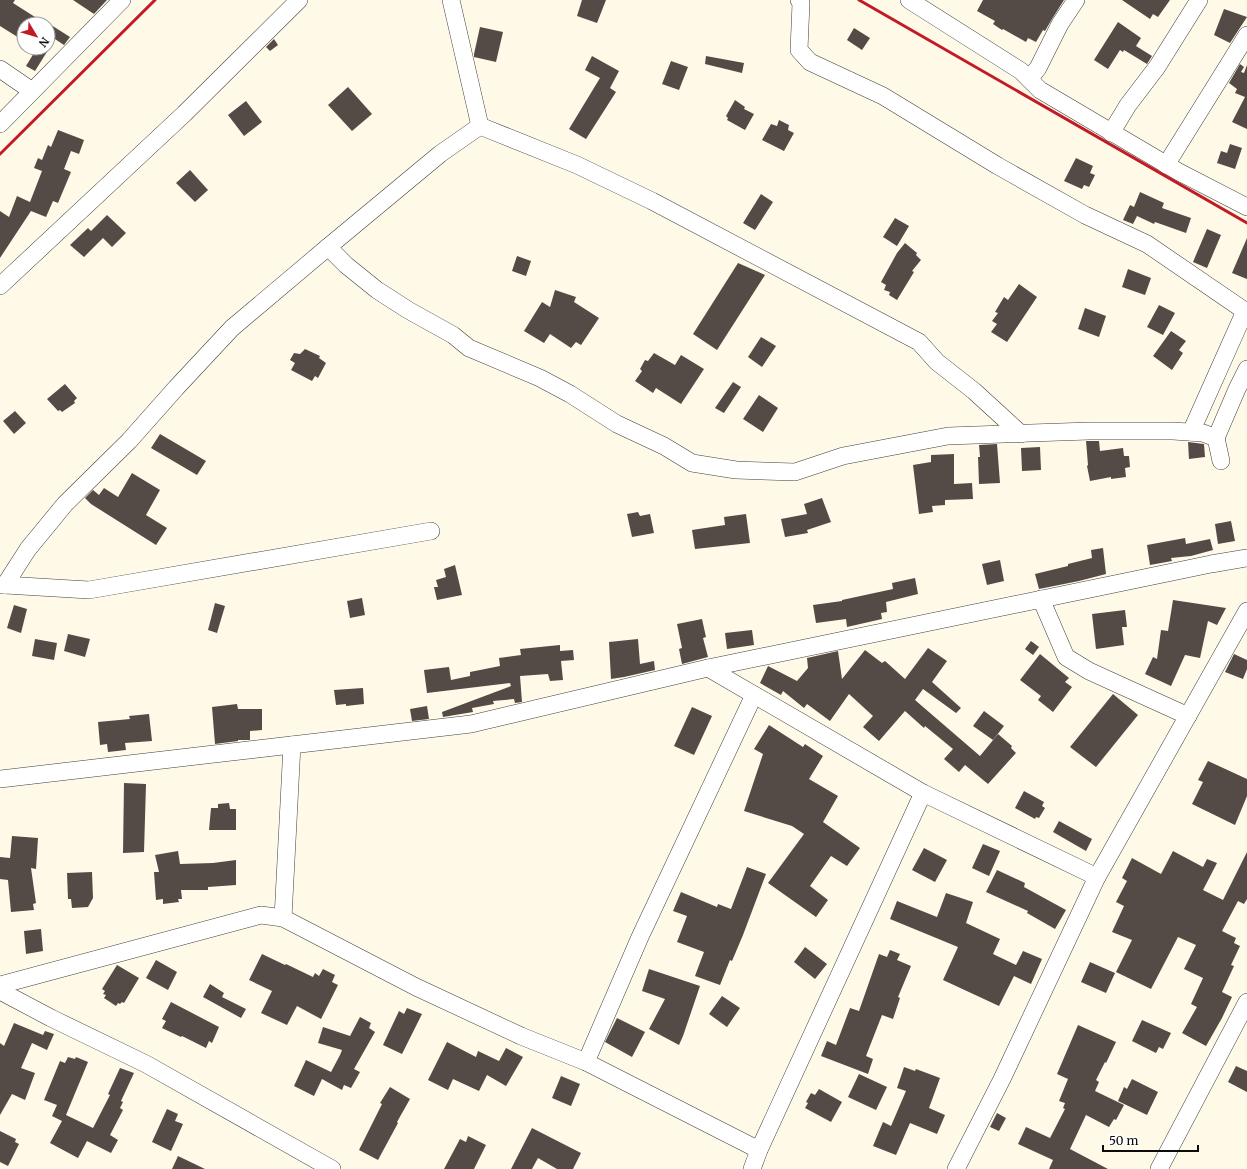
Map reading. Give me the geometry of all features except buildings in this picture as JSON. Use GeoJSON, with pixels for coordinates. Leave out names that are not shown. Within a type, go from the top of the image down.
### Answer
{"type":"FeatureCollection","features":[{"type":"Feature","properties":{"kind":"street"},"geometry":{"type":"LineString","coordinates":[[0,124],[122,0]]}},
{"type":"Feature","properties":{"kind":"street"},"geometry":{"type":"LineString","coordinates":[[0,286],[184,114],[299,0]]}},
{"type":"Feature","properties":{"kind":"street"},"geometry":{"type":"LineString","coordinates":[[451,0],[480,126]]}},
{"type":"Feature","properties":{"kind":"street"},"geometry":{"type":"LineString","coordinates":[[799,0],[801,3],[799,50],[810,62],[883,96],[998,166],[1085,215],[1148,244],[1246,311],[1191,432]]}},
{"type":"Feature","properties":{"kind":"street"},"geometry":{"type":"LineString","coordinates":[[909,0],[1022,71],[1040,90],[1111,133],[1247,207]]}},
{"type":"Feature","properties":{"kind":"street"},"geometry":{"type":"LineString","coordinates":[[1029,79],[1038,68],[1060,24],[1076,0]]}},
{"type":"Feature","properties":{"kind":"street"},"geometry":{"type":"LineString","coordinates":[[1111,133],[1128,105],[1157,67],[1199,0]]}},
{"type":"Feature","properties":{"kind":"street"},"geometry":{"type":"LineString","coordinates":[[1166,164],[1247,35]]}},
{"type":"Feature","properties":{"kind":"street"},"geometry":{"type":"LineString","coordinates":[[0,69],[32,91]]}},
{"type":"Feature","properties":{"kind":"street"},"geometry":{"type":"LineString","coordinates":[[3,585],[28,549],[65,504],[129,441],[232,328],[440,154],[480,126]]}},
{"type":"Feature","properties":{"kind":"street"},"geometry":{"type":"LineString","coordinates":[[480,126],[577,165],[652,201],[919,342],[937,362],[974,391],[1021,434]]}},
{"type":"Feature","properties":{"kind":"street"},"geometry":{"type":"LineString","coordinates":[[328,247],[377,290],[408,310],[453,335],[470,348],[540,378],[570,394],[616,424],[664,446],[692,463],[736,470],[795,472],[843,456],[948,436],[1090,431],[1174,430],[1203,433],[1216,438]]}},
{"type":"Feature","properties":{"kind":"street"},"geometry":{"type":"LineString","coordinates":[[1221,461],[1216,438],[1236,389],[1247,369]]}},
{"type":"Feature","properties":{"kind":"street"},"geometry":{"type":"LineString","coordinates":[[3,585],[89,590],[431,531]]}},
{"type":"Feature","properties":{"kind":"street"},"geometry":{"type":"LineString","coordinates":[[0,779],[471,724],[708,668],[1211,564],[1247,558]]}},
{"type":"Feature","properties":{"kind":"street"},"geometry":{"type":"LineString","coordinates":[[1041,599],[1066,657],[1089,672],[1188,716]]}},
{"type":"Feature","properties":{"kind":"street"},"geometry":{"type":"LineString","coordinates":[[956,1169],[1002,1079],[1097,878],[1247,611]]}},
{"type":"Feature","properties":{"kind":"street"},"geometry":{"type":"LineString","coordinates":[[708,668],[923,793],[1097,878]]}},
{"type":"Feature","properties":{"kind":"street"},"geometry":{"type":"LineString","coordinates":[[586,1062],[640,937],[754,695]]}},
{"type":"Feature","properties":{"kind":"street"},"geometry":{"type":"LineString","coordinates":[[283,918],[292,745]]}},
{"type":"Feature","properties":{"kind":"street"},"geometry":{"type":"LineString","coordinates":[[752,1169],[759,1150],[923,793]]}},
{"type":"Feature","properties":{"kind":"street"},"geometry":{"type":"LineString","coordinates":[[0,985],[261,915],[283,918],[416,987],[521,1036],[586,1062],[759,1150]]}},
{"type":"Feature","properties":{"kind":"street"},"geometry":{"type":"LineString","coordinates":[[0,991],[51,1018],[146,1064],[332,1169]]}},
{"type":"Feature","properties":{"kind":"street"},"geometry":{"type":"LineString","coordinates":[[1159,1169],[1247,1002]]}},
{"type":"Feature","properties":{"kind":"railway"},"geometry":{"type":"LineString","coordinates":[[0,154],[155,0]]}},
{"type":"Feature","properties":{"kind":"railway"},"geometry":{"type":"LineString","coordinates":[[859,0],[1247,223]]}}]}
